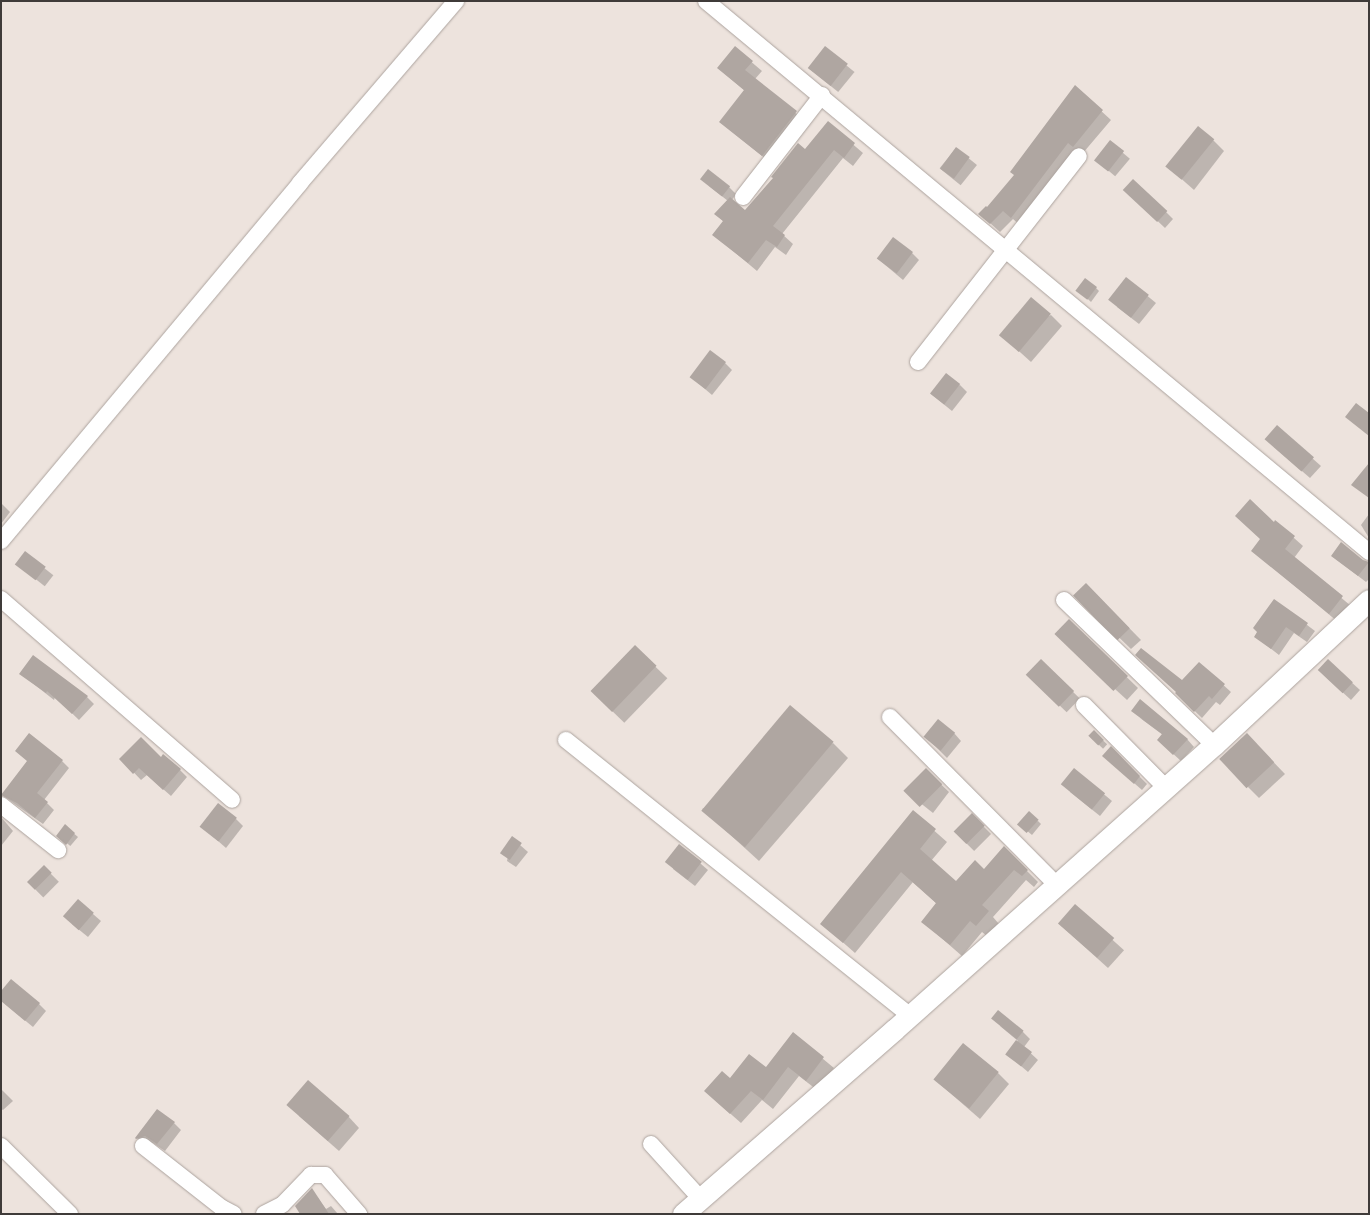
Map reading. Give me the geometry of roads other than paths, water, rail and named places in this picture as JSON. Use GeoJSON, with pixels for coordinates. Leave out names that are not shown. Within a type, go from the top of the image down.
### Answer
{"type":"FeatureCollection","features":[{"type":"Feature","properties":{"kind":"main road"},"geometry":{"type":"LineString","coordinates":[[683,1214],[910,1016],[1166,788],[1369,600]]}},
{"type":"Feature","properties":{"kind":"street"},"geometry":{"type":"LineString","coordinates":[[1,541],[300,183],[456,1]]}},
{"type":"Feature","properties":{"kind":"street"},"geometry":{"type":"LineString","coordinates":[[706,1],[822,95],[1369,552]]}},
{"type":"Feature","properties":{"kind":"street"},"geometry":{"type":"LineString","coordinates":[[743,197],[822,95]]}},
{"type":"Feature","properties":{"kind":"street"},"geometry":{"type":"LineString","coordinates":[[918,362],[1079,156]]}},
{"type":"Feature","properties":{"kind":"street"},"geometry":{"type":"LineString","coordinates":[[1,599],[232,800]]}},
{"type":"Feature","properties":{"kind":"street"},"geometry":{"type":"LineString","coordinates":[[1064,600],[1214,745]]}},
{"type":"Feature","properties":{"kind":"street"},"geometry":{"type":"LineString","coordinates":[[1084,705],[1166,788]]}},
{"type":"Feature","properties":{"kind":"street"},"geometry":{"type":"LineString","coordinates":[[890,717],[1057,885]]}},
{"type":"Feature","properties":{"kind":"street"},"geometry":{"type":"LineString","coordinates":[[566,740],[910,1016]]}},
{"type":"Feature","properties":{"kind":"street"},"geometry":{"type":"LineString","coordinates":[[1,805],[58,850]]}},
{"type":"Feature","properties":{"kind":"street"},"geometry":{"type":"LineString","coordinates":[[651,1144],[700,1198]]}},
{"type":"Feature","properties":{"kind":"street"},"geometry":{"type":"LineString","coordinates":[[1,1146],[70,1214]]}},
{"type":"Feature","properties":{"kind":"street"},"geometry":{"type":"LineString","coordinates":[[143,1146],[222,1208],[234,1214]]}},
{"type":"Feature","properties":{"kind":"street"},"geometry":{"type":"LineString","coordinates":[[264,1214],[282,1205],[311,1175],[325,1174],[359,1214]]}}]}
